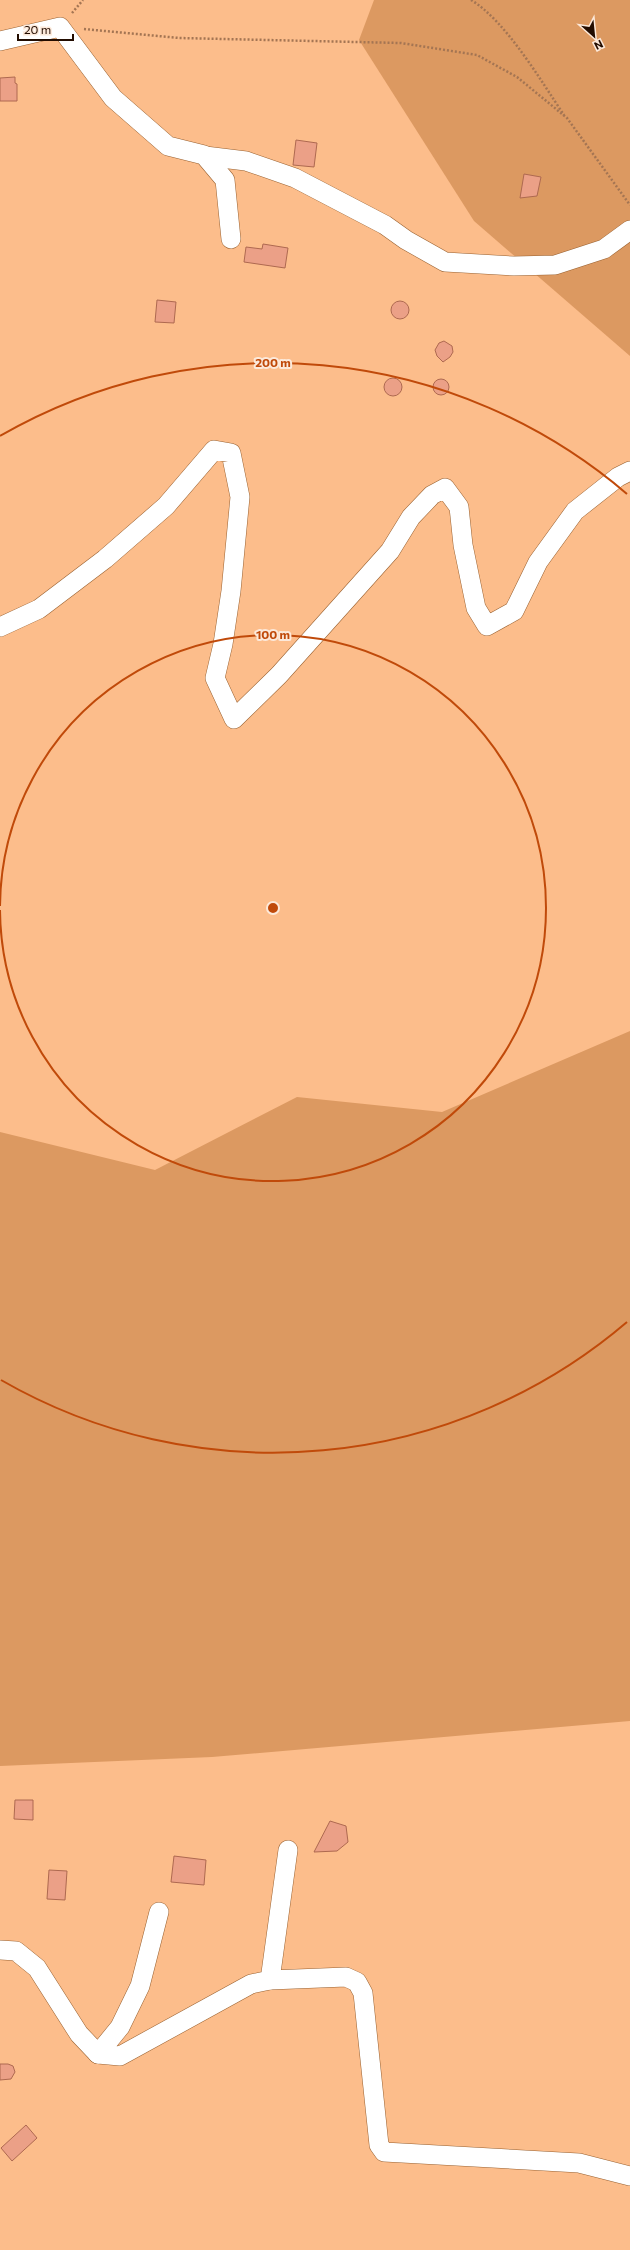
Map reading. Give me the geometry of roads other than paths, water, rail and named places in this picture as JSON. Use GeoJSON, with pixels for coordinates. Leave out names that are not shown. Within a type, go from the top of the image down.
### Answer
{"type":"FeatureCollection","features":[{"type":"Feature","properties":{"kind":"street"},"geometry":{"type":"LineString","coordinates":[[0,41],[60,27],[113,98],[168,146],[205,156],[246,160],[295,178],[385,225],[406,240],[444,262],[514,266],[555,265],[604,249],[630,230]]}},
{"type":"Feature","properties":{"kind":"street"},"geometry":{"type":"LineString","coordinates":[[205,156],[225,180],[231,239]]}},
{"type":"Feature","properties":{"kind":"street"},"geometry":{"type":"LineString","coordinates":[[0,627],[39,610],[105,559],[166,506],[214,450],[231,453],[240,497],[231,591],[223,644],[214,678],[234,719],[279,675],[390,551],[411,517],[432,495],[445,488],[459,507],[463,545],[476,608],[487,626],[514,611],[538,562],[575,510],[618,477],[630,471]]}},
{"type":"Feature","properties":{"kind":"street"},"geometry":{"type":"LineString","coordinates":[[270,1980],[288,1850]]}},
{"type":"Feature","properties":{"kind":"street"},"geometry":{"type":"LineString","coordinates":[[98,2054],[120,2027],[140,1986],[159,1912]]}},
{"type":"Feature","properties":{"kind":"street"},"geometry":{"type":"LineString","coordinates":[[0,1950],[16,1951],[37,1968],[79,2034],[98,2054],[120,2056],[251,1984],[270,1980],[346,1977],[357,1982],[363,1993],[379,2145],[384,2152],[579,2164],[630,2176]]}}]}
